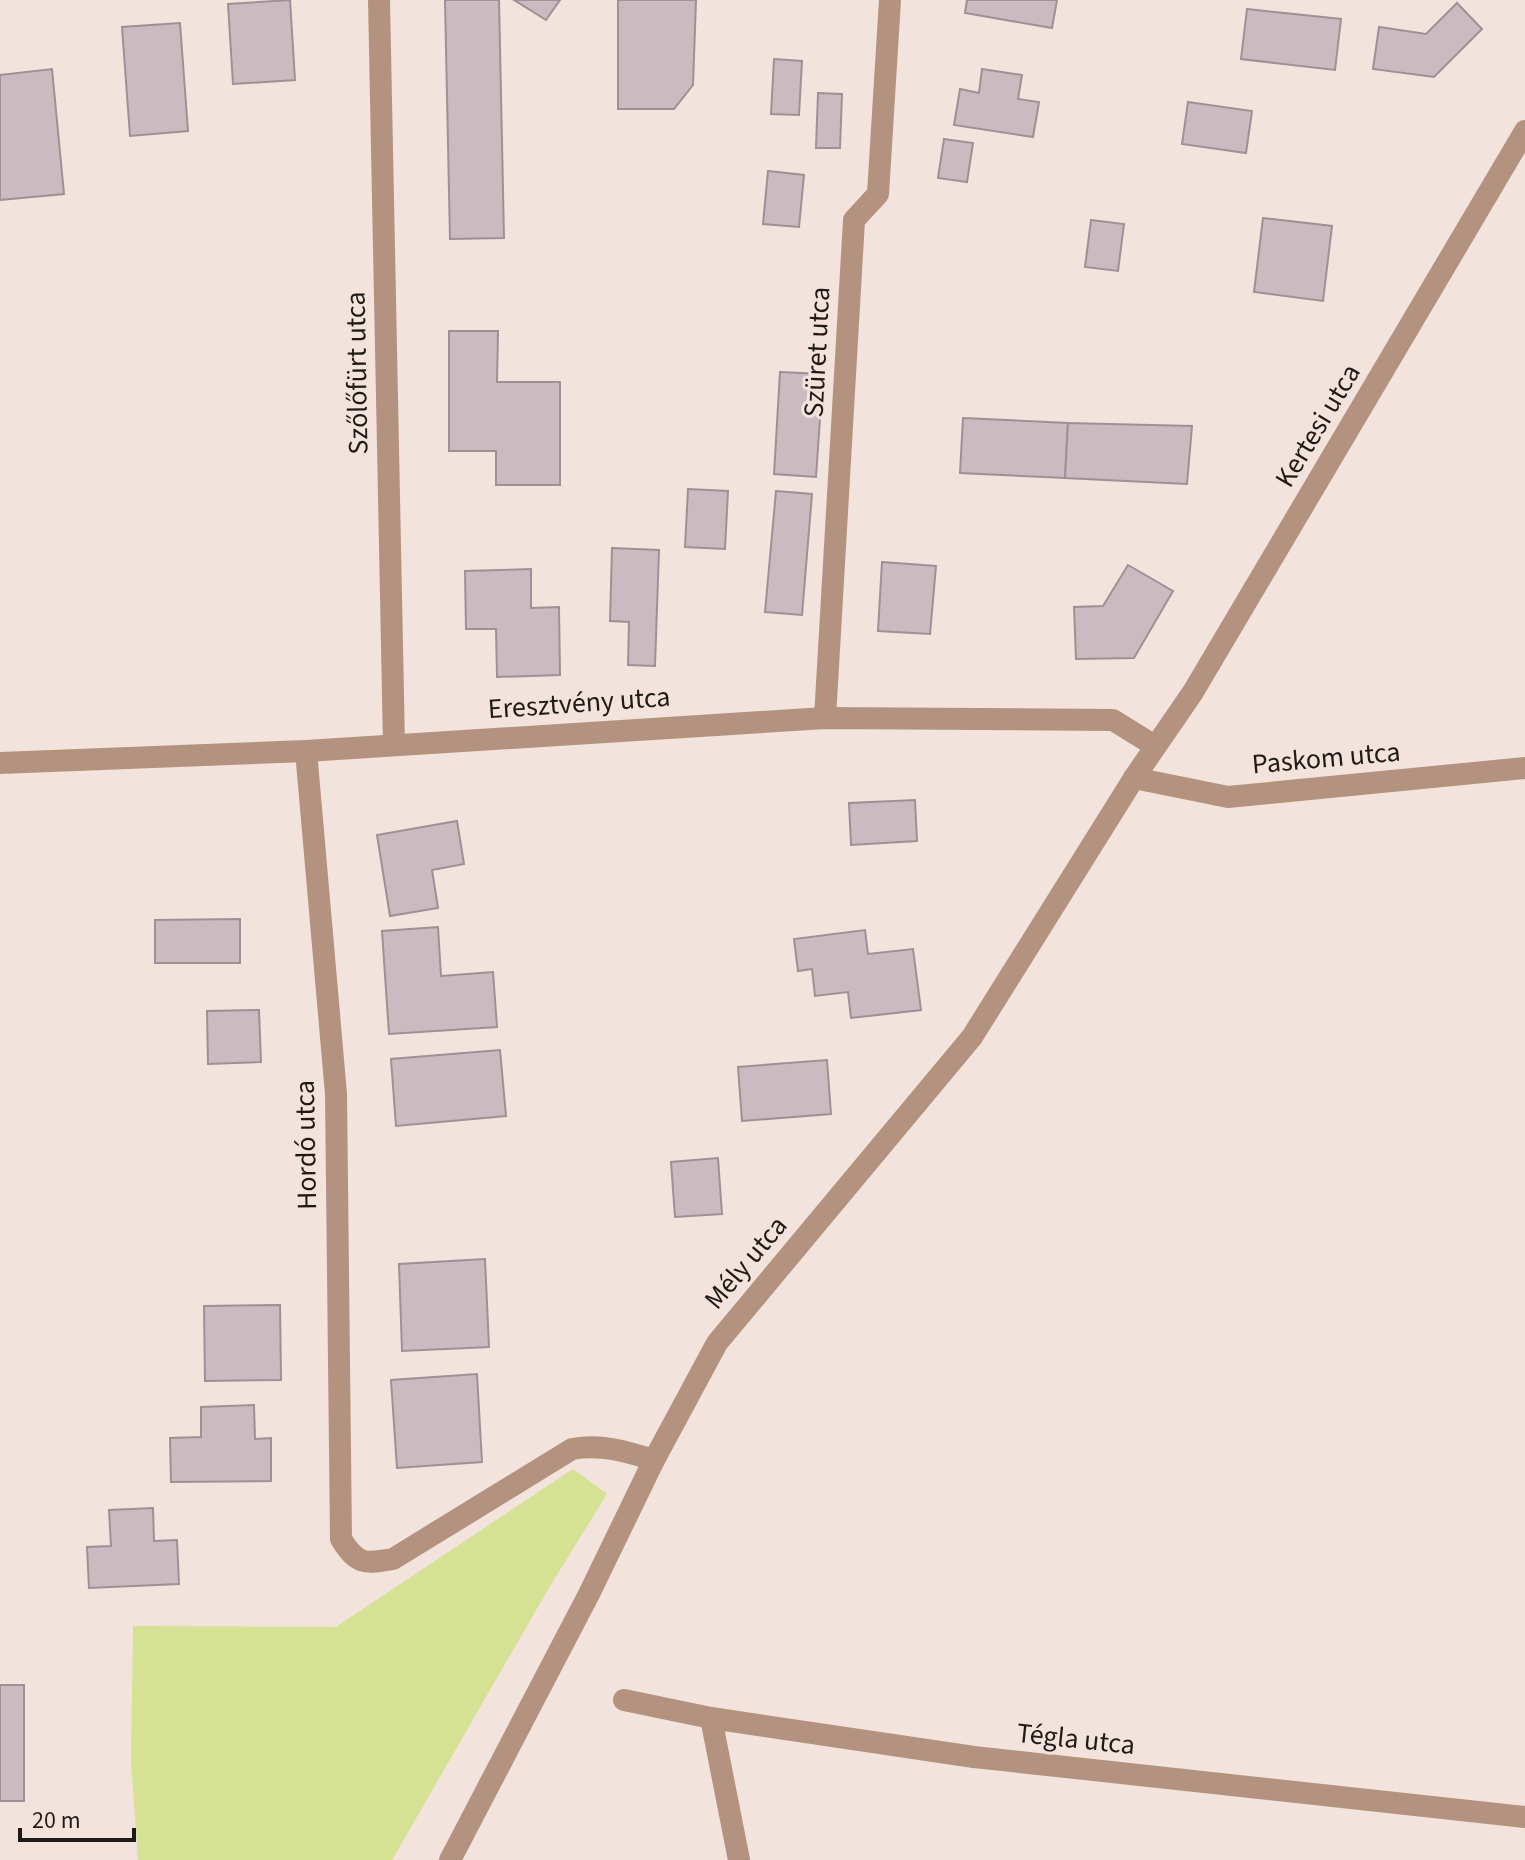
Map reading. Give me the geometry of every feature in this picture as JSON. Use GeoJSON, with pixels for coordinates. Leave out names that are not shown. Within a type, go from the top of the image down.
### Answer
{"type":"FeatureCollection","features":[{"type":"Feature","properties":{"kind":"street","name":"Szőlőfürt utca"},"geometry":{"type":"LineString","coordinates":[[379,0],[394,745]]}},
{"type":"Feature","properties":{"kind":"street","name":"Szüret utca"},"geometry":{"type":"LineString","coordinates":[[825,718],[854,220],[878,194],[890,0]]}},
{"type":"Feature","properties":{"kind":"street","name":"Kertesi utca"},"geometry":{"type":"LineString","coordinates":[[1155,746],[1193,692],[1525,131]]}},
{"type":"Feature","properties":{"kind":"street","name":"Eresztvény utca"},"geometry":{"type":"LineString","coordinates":[[0,763],[306,751],[825,718],[1113,720],[1155,746]]}},
{"type":"Feature","properties":{"kind":"street","name":"Mély utca"},"geometry":{"type":"LineString","coordinates":[[450,1860],[717,1343],[972,1037],[1155,746]]}},
{"type":"Feature","properties":{"kind":"street","name":"Hordó utca"},"geometry":{"type":"LineString","coordinates":[[306,751],[336,1094],[341,1539],[350,1554],[367,1564],[393,1559],[572,1449],[591,1445],[611,1447],[654,1460]]}},
{"type":"Feature","properties":{"kind":"street","name":"Paskom utca"},"geometry":{"type":"LineString","coordinates":[[1134,778],[1228,797],[1525,768]]}},
{"type":"Feature","properties":{"kind":"street","name":"Tégla utca"},"geometry":{"type":"LineString","coordinates":[[624,1700],[711,1718],[974,1757],[1525,1817]]}},
{"type":"Feature","properties":{"kind":"street"},"geometry":{"type":"LineString","coordinates":[[711,1718],[739,1860]]}},
{"type":"Feature","properties":{"kind":"green space"},"geometry":{"type":"Polygon","coordinates":[[[573,1469],[607,1494],[550,1586],[392,1860],[138,1860],[131,1762],[133,1626],[336,1627],[573,1469]]]}},
{"type":"Feature","properties":{"kind":"building"},"geometry":{"type":"Polygon","coordinates":[[[290,0],[295,80],[233,84],[228,4],[290,0]]]}},
{"type":"Feature","properties":{"kind":"building"},"geometry":{"type":"Polygon","coordinates":[[[445,0],[499,0],[504,238],[450,239],[445,0]]]}},
{"type":"Feature","properties":{"kind":"building"},"geometry":{"type":"Polygon","coordinates":[[[514,0],[560,0],[546,20],[514,0]]]}},
{"type":"Feature","properties":{"kind":"building"},"geometry":{"type":"Polygon","coordinates":[[[618,0],[696,0],[693,85],[674,109],[618,109],[618,0]]]}},
{"type":"Feature","properties":{"kind":"building"},"geometry":{"type":"Polygon","coordinates":[[[967,0],[1057,0],[1052,28],[965,13],[967,0]]]}},
{"type":"Feature","properties":{"kind":"building"},"geometry":{"type":"Polygon","coordinates":[[[1457,3],[1482,29],[1434,77],[1373,69],[1379,27],[1426,34],[1457,3]]]}},
{"type":"Feature","properties":{"kind":"building"},"geometry":{"type":"Polygon","coordinates":[[[1247,9],[1341,19],[1335,70],[1241,59],[1247,9]]]}},
{"type":"Feature","properties":{"kind":"building"},"geometry":{"type":"Polygon","coordinates":[[[180,23],[188,131],[130,136],[122,27],[180,23]]]}},
{"type":"Feature","properties":{"kind":"building"},"geometry":{"type":"Polygon","coordinates":[[[774,59],[802,61],[799,115],[771,114],[774,59]]]}},
{"type":"Feature","properties":{"kind":"building"},"geometry":{"type":"Polygon","coordinates":[[[52,69],[64,194],[0,200],[0,75],[52,69]]]}},
{"type":"Feature","properties":{"kind":"building"},"geometry":{"type":"Polygon","coordinates":[[[982,69],[1022,75],[1018,99],[1039,102],[1033,137],[954,125],[960,89],[979,93],[982,69]]]}},
{"type":"Feature","properties":{"kind":"building"},"geometry":{"type":"Polygon","coordinates":[[[818,93],[842,94],[840,148],[816,148],[818,93]]]}},
{"type":"Feature","properties":{"kind":"building"},"geometry":{"type":"Polygon","coordinates":[[[1188,102],[1252,111],[1246,153],[1182,144],[1188,102]]]}},
{"type":"Feature","properties":{"kind":"building"},"geometry":{"type":"Polygon","coordinates":[[[944,139],[973,143],[967,182],[938,178],[944,139]]]}},
{"type":"Feature","properties":{"kind":"building"},"geometry":{"type":"Polygon","coordinates":[[[768,171],[804,175],[799,227],[763,224],[768,171]]]}},
{"type":"Feature","properties":{"kind":"building"},"geometry":{"type":"Polygon","coordinates":[[[1263,218],[1332,226],[1323,301],[1254,292],[1263,218]]]}},
{"type":"Feature","properties":{"kind":"building"},"geometry":{"type":"Polygon","coordinates":[[[1091,220],[1124,224],[1118,271],[1085,267],[1091,220]]]}},
{"type":"Feature","properties":{"kind":"building"},"geometry":{"type":"Polygon","coordinates":[[[449,331],[498,331],[497,382],[560,382],[560,485],[496,485],[496,451],[449,451],[449,331]]]}},
{"type":"Feature","properties":{"kind":"building"},"geometry":{"type":"Polygon","coordinates":[[[780,372],[823,374],[816,477],[774,474],[780,372]]]}},
{"type":"Feature","properties":{"kind":"building"},"geometry":{"type":"Polygon","coordinates":[[[963,418],[1068,423],[1065,478],[960,473],[963,418]]]}},
{"type":"Feature","properties":{"kind":"building"},"geometry":{"type":"Polygon","coordinates":[[[1068,423],[1192,426],[1187,484],[1065,478],[1068,423]]]}},
{"type":"Feature","properties":{"kind":"building"},"geometry":{"type":"Polygon","coordinates":[[[688,489],[728,491],[725,549],[685,547],[688,489]]]}},
{"type":"Feature","properties":{"kind":"building"},"geometry":{"type":"Polygon","coordinates":[[[776,491],[812,494],[802,615],[765,612],[776,491]]]}},
{"type":"Feature","properties":{"kind":"building"},"geometry":{"type":"Polygon","coordinates":[[[612,548],[659,550],[655,666],[628,665],[629,622],[610,621],[612,548]]]}},
{"type":"Feature","properties":{"kind":"building"},"geometry":{"type":"Polygon","coordinates":[[[882,562],[936,566],[930,634],[878,631],[882,562]]]}},
{"type":"Feature","properties":{"kind":"building"},"geometry":{"type":"Polygon","coordinates":[[[1128,565],[1173,591],[1134,658],[1076,659],[1074,607],[1103,606],[1128,565]]]}},
{"type":"Feature","properties":{"kind":"building"},"geometry":{"type":"Polygon","coordinates":[[[531,569],[531,608],[559,607],[560,675],[497,677],[496,629],[466,629],[465,571],[531,569]]]}},
{"type":"Feature","properties":{"kind":"building"},"geometry":{"type":"Polygon","coordinates":[[[915,800],[917,841],[851,845],[849,803],[915,800]]]}},
{"type":"Feature","properties":{"kind":"building"},"geometry":{"type":"Polygon","coordinates":[[[457,821],[464,864],[432,870],[438,908],[390,916],[377,835],[457,821]]]}},
{"type":"Feature","properties":{"kind":"building"},"geometry":{"type":"Polygon","coordinates":[[[240,919],[240,963],[155,963],[155,920],[240,919]]]}},
{"type":"Feature","properties":{"kind":"building"},"geometry":{"type":"Polygon","coordinates":[[[438,927],[441,976],[493,972],[497,1027],[389,1034],[382,931],[438,927]]]}},
{"type":"Feature","properties":{"kind":"building"},"geometry":{"type":"Polygon","coordinates":[[[865,930],[868,954],[913,949],[921,1010],[851,1018],[848,992],[815,996],[812,969],[798,971],[794,939],[865,930]]]}},
{"type":"Feature","properties":{"kind":"building"},"geometry":{"type":"Polygon","coordinates":[[[259,1010],[261,1062],[208,1064],[207,1011],[259,1010]]]}},
{"type":"Feature","properties":{"kind":"building"},"geometry":{"type":"Polygon","coordinates":[[[500,1050],[506,1116],[396,1126],[391,1059],[500,1050]]]}},
{"type":"Feature","properties":{"kind":"building"},"geometry":{"type":"Polygon","coordinates":[[[827,1060],[831,1114],[742,1121],[738,1067],[827,1060]]]}},
{"type":"Feature","properties":{"kind":"building"},"geometry":{"type":"Polygon","coordinates":[[[718,1158],[722,1214],[675,1217],[671,1162],[718,1158]]]}},
{"type":"Feature","properties":{"kind":"building"},"geometry":{"type":"Polygon","coordinates":[[[485,1259],[489,1347],[402,1351],[399,1264],[485,1259]]]}},
{"type":"Feature","properties":{"kind":"building"},"geometry":{"type":"Polygon","coordinates":[[[280,1305],[281,1380],[205,1381],[204,1306],[280,1305]]]}},
{"type":"Feature","properties":{"kind":"building"},"geometry":{"type":"Polygon","coordinates":[[[477,1374],[482,1462],[397,1468],[391,1380],[477,1374]]]}},
{"type":"Feature","properties":{"kind":"building"},"geometry":{"type":"Polygon","coordinates":[[[254,1405],[255,1439],[271,1438],[271,1481],[171,1482],[170,1438],[201,1437],[201,1407],[254,1405]]]}},
{"type":"Feature","properties":{"kind":"building"},"geometry":{"type":"Polygon","coordinates":[[[153,1508],[154,1541],[177,1540],[179,1584],[89,1588],[87,1547],[111,1546],[109,1510],[153,1508]]]}},
{"type":"Feature","properties":{"kind":"building"},"geometry":{"type":"Polygon","coordinates":[[[0,1685],[24,1685],[24,1801],[0,1801],[0,1685]]]}}]}
